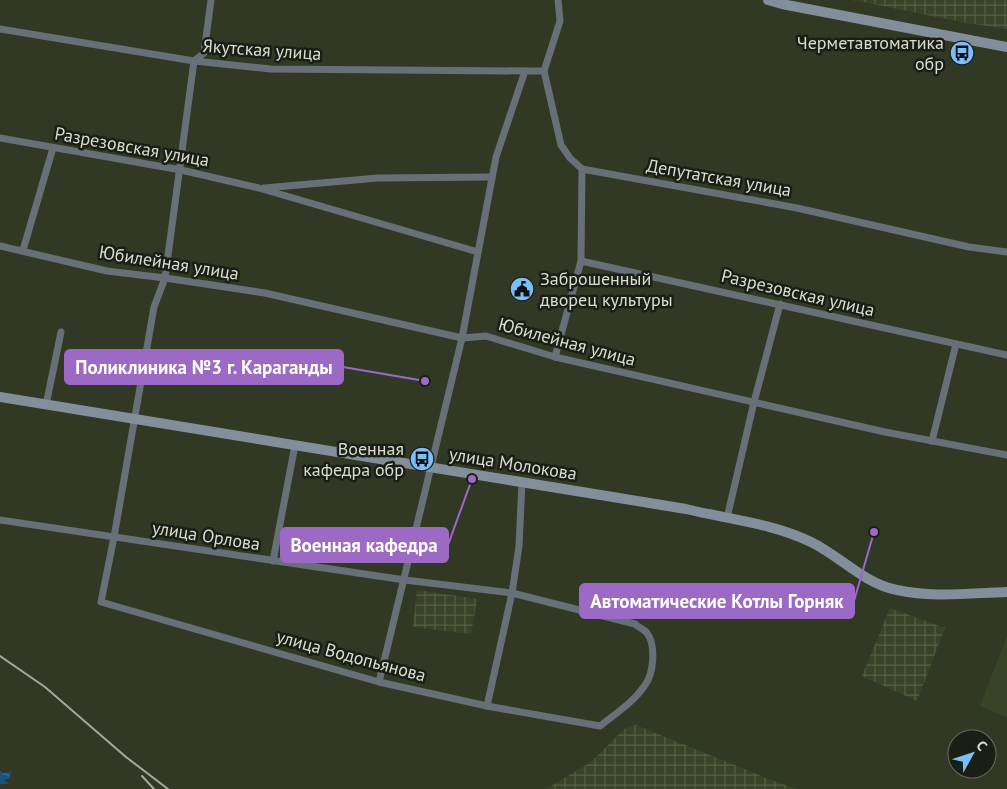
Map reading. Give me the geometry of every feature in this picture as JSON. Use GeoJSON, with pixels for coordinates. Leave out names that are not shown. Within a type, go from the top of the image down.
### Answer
{"type":"FeatureCollection","features":[{"type":"Feature","properties":{"kind":"street"},"geometry":{"type":"LineString","coordinates":[[114,537],[154,307],[165,278],[181,170],[194,61],[204,52],[211,0]]}},
{"type":"Feature","properties":{"kind":"street"},"geometry":{"type":"LineString","coordinates":[[554,357],[581,261],[582,169],[570,158],[561,145],[544,71],[560,21],[558,0]]}},
{"type":"Feature","properties":{"kind":"street"},"geometry":{"type":"LineString","coordinates":[[768,0],[1007,47]]}},
{"type":"Feature","properties":{"kind":"street","name":"Якутская улица"},"geometry":{"type":"LineString","coordinates":[[0,28],[194,61],[271,69],[544,71]]}},
{"type":"Feature","properties":{"kind":"street"},"geometry":{"type":"LineString","coordinates":[[379,682],[462,338],[496,157],[525,71]]}},
{"type":"Feature","properties":{"kind":"street","name":"Разрезовская улица"},"geometry":{"type":"LineString","coordinates":[[0,138],[181,170],[259,188],[478,252]]}},
{"type":"Feature","properties":{"kind":"street"},"geometry":{"type":"LineString","coordinates":[[23,250],[53,148]]}},
{"type":"Feature","properties":{"kind":"street","name":"Депутатская улица"},"geometry":{"type":"LineString","coordinates":[[582,169],[797,208],[969,247],[1007,252]]}},
{"type":"Feature","properties":{"kind":"street","name":"Разрезовская улица"},"geometry":{"type":"LineString","coordinates":[[259,188],[378,178],[492,177]]}},
{"type":"Feature","properties":{"kind":"street","name":"Юбилейная улица"},"geometry":{"type":"LineString","coordinates":[[0,246],[108,271],[265,293],[462,338],[486,336],[554,357],[885,432],[1007,455]]}},
{"type":"Feature","properties":{"kind":"street","name":"Разрезовская улица"},"geometry":{"type":"LineString","coordinates":[[581,261],[1007,355]]}},
{"type":"Feature","properties":{"kind":"street"},"geometry":{"type":"LineString","coordinates":[[727,518],[754,402],[780,304]]}},
{"type":"Feature","properties":{"kind":"street"},"geometry":{"type":"LineString","coordinates":[[46,405],[61,332]]}},
{"type":"Feature","properties":{"kind":"street"},"geometry":{"type":"LineString","coordinates":[[932,441],[956,344]]}},
{"type":"Feature","properties":{"kind":"street","name":"улица Молокова"},"geometry":{"type":"LineString","coordinates":[[0,397],[686,509],[781,529],[812,542],[859,574],[878,584],[897,590],[945,594],[1007,592]]}},
{"type":"Feature","properties":{"kind":"street"},"geometry":{"type":"LineString","coordinates":[[273,562],[295,446]]}},
{"type":"Feature","properties":{"kind":"street"},"geometry":{"type":"LineString","coordinates":[[487,706],[512,593],[519,546],[522,482]]}},
{"type":"Feature","properties":{"kind":"street","name":"улица Орлова"},"geometry":{"type":"LineString","coordinates":[[0,520],[273,562],[512,593],[635,624],[647,633],[653,650],[653,662],[646,684]]}},
{"type":"Feature","properties":{"kind":"street","name":"улица Водопьянова"},"geometry":{"type":"LineString","coordinates":[[114,537],[101,602],[379,682],[487,706],[600,726],[626,705],[646,684]]}},
{"type":"Feature","properties":{"kind":"shaded area"},"geometry":{"type":"Polygon","coordinates":[[[853,0],[1007,0],[1007,29],[967,23],[853,0]]]}},
{"type":"Feature","properties":{"kind":"shaded area"},"geometry":{"type":"Polygon","coordinates":[[[417,590],[477,599],[471,634],[413,627],[417,590]]]}},
{"type":"Feature","properties":{"kind":"shaded area"},"geometry":{"type":"Polygon","coordinates":[[[890,608],[945,628],[917,701],[862,676],[890,608]]]}},
{"type":"Feature","properties":{"kind":"shaded area"},"geometry":{"type":"Polygon","coordinates":[[[1007,636],[1007,717],[980,706],[1007,636]]]}},
{"type":"Feature","properties":{"kind":"shaded area"},"geometry":{"type":"Polygon","coordinates":[[[636,725],[796,789],[546,789],[591,762],[624,729],[636,725]]]}},
{"type":"Feature","properties":{"kind":"water"},"geometry":{"type":"Polygon","coordinates":[[[0,771],[4,773],[11,772],[9,779],[4,780],[9,784],[0,785],[0,771]]]}},
{"type":"Feature","properties":{"kind":"railway"},"geometry":{"type":"LineString","coordinates":[[0,656],[45,687],[126,757],[168,789]]}},
{"type":"Feature","properties":{"kind":"railway"},"geometry":{"type":"LineString","coordinates":[[142,776],[154,789]]}},
{"type":"Feature","properties":{"kind":"place","name":"Черметавтоматика обр"},"geometry":{"type":"Point","coordinates":[962,53]}},
{"type":"Feature","properties":{"kind":"place","name":"Заброшенный дворец культуры"},"geometry":{"type":"Point","coordinates":[522,289]}},
{"type":"Feature","properties":{"kind":"place","name":"Поликлиника №3 г. Караганды"},"geometry":{"type":"Point","coordinates":[425,381]}},
{"type":"Feature","properties":{"kind":"place","name":"Военная кафедра обр"},"geometry":{"type":"Point","coordinates":[422,459]}},
{"type":"Feature","properties":{"kind":"place","name":"Военная кафедра"},"geometry":{"type":"Point","coordinates":[472,479]}},
{"type":"Feature","properties":{"kind":"place","name":"Автоматические Котлы Горняк"},"geometry":{"type":"Point","coordinates":[874,532]}}]}
